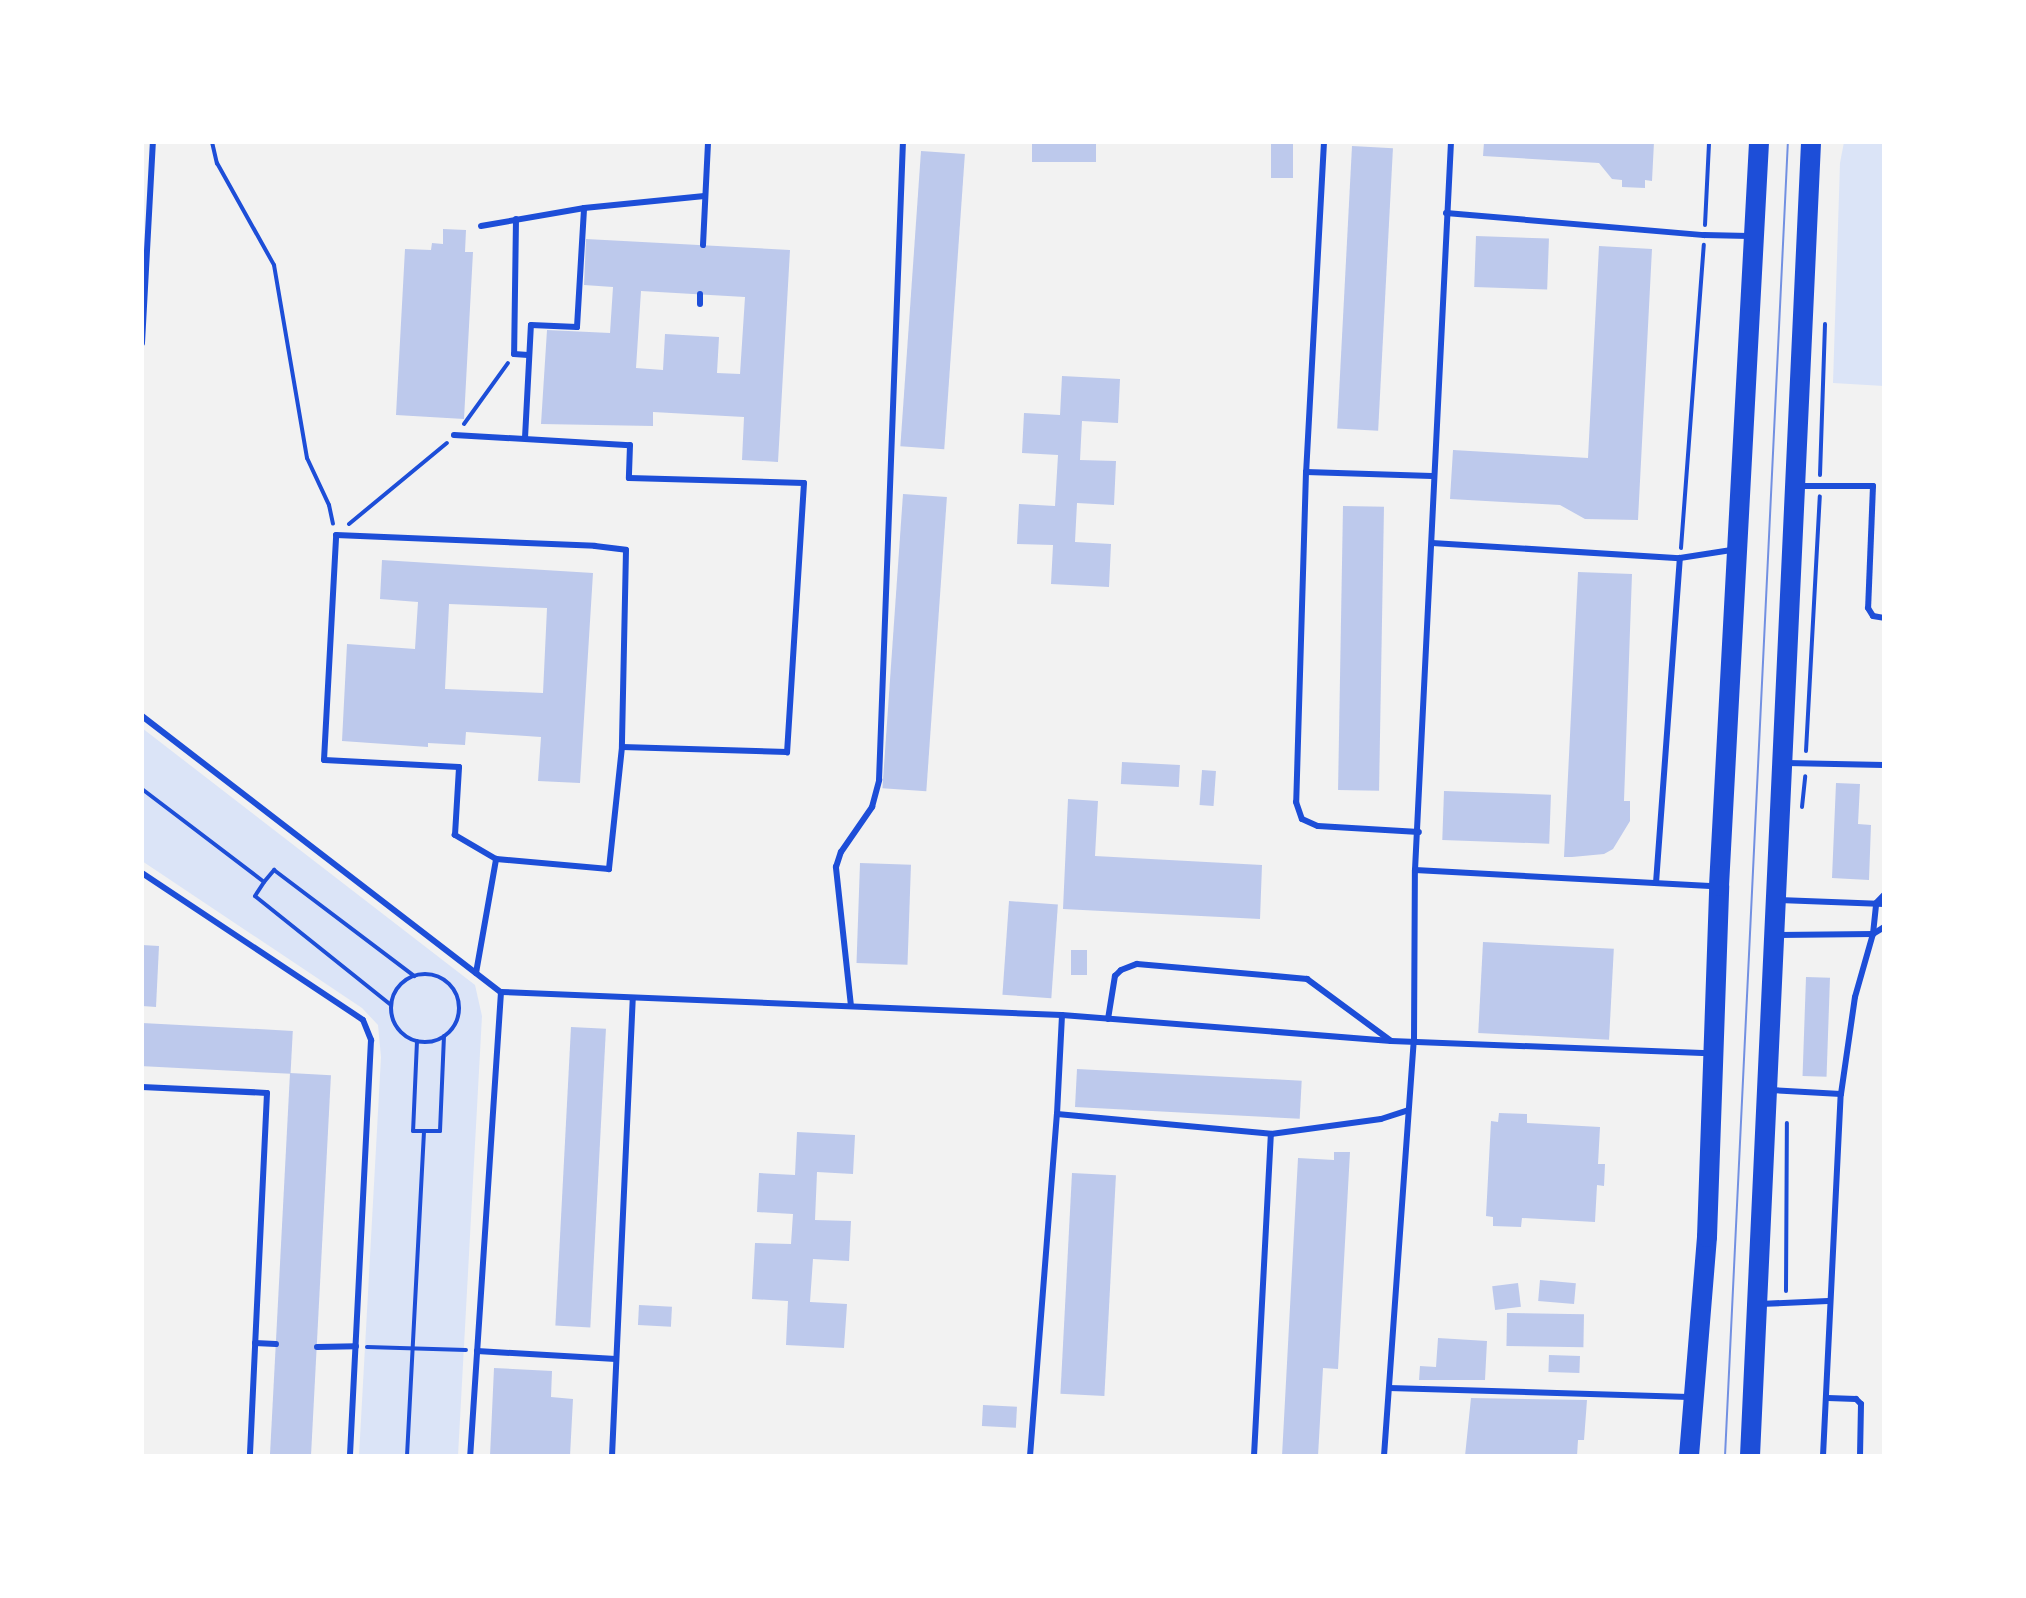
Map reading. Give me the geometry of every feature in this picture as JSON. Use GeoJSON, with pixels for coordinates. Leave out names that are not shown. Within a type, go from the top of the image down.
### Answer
{"type":"FeatureCollection","features":[{"type":"Feature","properties":{"kind":"main road"},"geometry":{"type":"LineString","coordinates":[[1689,1456],[1707,1237],[1719,886],[1759,142]]}},
{"type":"Feature","properties":{"kind":"main road"},"geometry":{"type":"LineString","coordinates":[[1750,1456],[1757,1304],[1778,1090],[1774,935],[1811,142]]}},
{"type":"Feature","properties":{"kind":"lane"},"geometry":{"type":"LineString","coordinates":[[142,343],[153,142]]}},
{"type":"Feature","properties":{"kind":"lane"},"geometry":{"type":"LineString","coordinates":[[703,245],[708,142]]}},
{"type":"Feature","properties":{"kind":"lane"},"geometry":{"type":"LineString","coordinates":[[851,1006],[836,867],[841,852],[872,807],[879,780],[903,142]]}},
{"type":"Feature","properties":{"kind":"lane"},"geometry":{"type":"LineString","coordinates":[[1324,142],[1306,472],[1298,811],[1309,824],[1318,826],[1419,832]]}},
{"type":"Feature","properties":{"kind":"lane"},"geometry":{"type":"LineString","coordinates":[[1384,1456],[1414,1041],[1415,870],[1432,543],[1432,476],[1451,142]]}},
{"type":"Feature","properties":{"kind":"lane"},"geometry":{"type":"LineString","coordinates":[[481,226],[584,208],[704,196]]}},
{"type":"Feature","properties":{"kind":"lane"},"geometry":{"type":"LineString","coordinates":[[525,438],[531,325],[577,327],[584,208]]}},
{"type":"Feature","properties":{"kind":"lane"},"geometry":{"type":"LineString","coordinates":[[1446,213],[1704,235],[1756,236]]}},
{"type":"Feature","properties":{"kind":"lane"},"geometry":{"type":"LineString","coordinates":[[516,219],[514,354],[528,355]]}},
{"type":"Feature","properties":{"kind":"lane"},"geometry":{"type":"LineString","coordinates":[[700,294],[700,304]]}},
{"type":"Feature","properties":{"kind":"lane"},"geometry":{"type":"LineString","coordinates":[[454,435],[630,445],[629,478],[804,483],[787,752],[622,747]]}},
{"type":"Feature","properties":{"kind":"lane"},"geometry":{"type":"LineString","coordinates":[[1306,472],[1432,476]]}},
{"type":"Feature","properties":{"kind":"lane"},"geometry":{"type":"LineString","coordinates":[[1794,486],[1884,486]]}},
{"type":"Feature","properties":{"kind":"lane"},"geometry":{"type":"LineString","coordinates":[[1873,486],[1868,608],[1873,616],[1884,618]]}},
{"type":"Feature","properties":{"kind":"lane"},"geometry":{"type":"LineString","coordinates":[[336,535],[626,550],[622,747],[609,869],[496,859],[455,835],[459,767],[324,760],[336,535]]}},
{"type":"Feature","properties":{"kind":"lane"},"geometry":{"type":"LineString","coordinates":[[1432,543],[1680,558],[1739,549]]}},
{"type":"Feature","properties":{"kind":"lane"},"geometry":{"type":"LineString","coordinates":[[1656,883],[1680,558]]}},
{"type":"Feature","properties":{"kind":"lane"},"geometry":{"type":"LineString","coordinates":[[142,716],[501,992],[1062,1015],[1391,1041],[1712,1053]]}},
{"type":"Feature","properties":{"kind":"lane"},"geometry":{"type":"LineString","coordinates":[[1782,763],[1884,765]]}},
{"type":"Feature","properties":{"kind":"lane"},"geometry":{"type":"LineString","coordinates":[[476,973],[496,859]]}},
{"type":"Feature","properties":{"kind":"lane"},"geometry":{"type":"LineString","coordinates":[[1415,870],[1719,886]]}},
{"type":"Feature","properties":{"kind":"lane"},"geometry":{"type":"LineString","coordinates":[[142,873],[363,1020],[371,1040],[350,1456]]}},
{"type":"Feature","properties":{"kind":"lane"},"geometry":{"type":"LineString","coordinates":[[1823,1456],[1828,1398],[1828,1301],[1841,1094],[1855,997],[1873,934],[1876,903],[1884,895]]}},
{"type":"Feature","properties":{"kind":"lane"},"geometry":{"type":"LineString","coordinates":[[1776,900],[1884,904]]}},
{"type":"Feature","properties":{"kind":"lane"},"geometry":{"type":"LineString","coordinates":[[1774,935],[1873,934],[1884,927]]}},
{"type":"Feature","properties":{"kind":"lane"},"geometry":{"type":"LineString","coordinates":[[1108,1019],[1115,976],[1128,965],[1137,964],[1307,979],[1391,1041]]}},
{"type":"Feature","properties":{"kind":"lane"},"geometry":{"type":"LineString","coordinates":[[470,1456],[501,992]]}},
{"type":"Feature","properties":{"kind":"lane"},"geometry":{"type":"LineString","coordinates":[[612,1456],[633,998]]}},
{"type":"Feature","properties":{"kind":"lane"},"geometry":{"type":"LineString","coordinates":[[1030,1456],[1062,1015]]}},
{"type":"Feature","properties":{"kind":"lane"},"geometry":{"type":"LineString","coordinates":[[142,1087],[267,1093],[250,1456]]}},
{"type":"Feature","properties":{"kind":"lane"},"geometry":{"type":"LineString","coordinates":[[1778,1090],[1841,1094]]}},
{"type":"Feature","properties":{"kind":"lane"},"geometry":{"type":"LineString","coordinates":[[1057,1114],[1271,1134],[1381,1119],[1408,1110]]}},
{"type":"Feature","properties":{"kind":"lane"},"geometry":{"type":"LineString","coordinates":[[1254,1456],[1271,1134]]}},
{"type":"Feature","properties":{"kind":"lane"},"geometry":{"type":"LineString","coordinates":[[1757,1304],[1828,1301]]}},
{"type":"Feature","properties":{"kind":"lane"},"geometry":{"type":"LineString","coordinates":[[255,1343],[276,1344]]}},
{"type":"Feature","properties":{"kind":"lane"},"geometry":{"type":"LineString","coordinates":[[317,1347],[356,1346]]}},
{"type":"Feature","properties":{"kind":"lane"},"geometry":{"type":"LineString","coordinates":[[477,1351],[616,1359]]}},
{"type":"Feature","properties":{"kind":"lane"},"geometry":{"type":"LineString","coordinates":[[1389,1388],[1693,1397]]}},
{"type":"Feature","properties":{"kind":"lane"},"geometry":{"type":"LineString","coordinates":[[1828,1398],[1856,1399],[1861,1404],[1860,1456]]}},
{"type":"Feature","properties":{"kind":"path"},"geometry":{"type":"LineString","coordinates":[[212,142],[217,163],[274,265],[307,458],[329,505],[336,535],[454,435],[514,354]]}},
{"type":"Feature","properties":{"kind":"path"},"geometry":{"type":"LineString","coordinates":[[1680,558],[1709,142]]}},
{"type":"Feature","properties":{"kind":"path"},"geometry":{"type":"LineString","coordinates":[[1802,809],[1820,486],[1825,314]]}},
{"type":"Feature","properties":{"kind":"path"},"geometry":{"type":"LineString","coordinates":[[142,789],[264,882]]}},
{"type":"Feature","properties":{"kind":"path"},"geometry":{"type":"LineString","coordinates":[[274,870],[414,976],[442,978],[455,992],[459,1011],[452,1029],[444,1036],[417,1041],[400,1031],[391,1005],[255,896],[264,882],[274,870]]}},
{"type":"Feature","properties":{"kind":"path"},"geometry":{"type":"LineString","coordinates":[[391,1005],[398,987],[414,976]]}},
{"type":"Feature","properties":{"kind":"path"},"geometry":{"type":"LineString","coordinates":[[417,1041],[413,1131],[440,1131],[444,1036]]}},
{"type":"Feature","properties":{"kind":"path"},"geometry":{"type":"LineString","coordinates":[[1778,1090],[1786,1303]]}},
{"type":"Feature","properties":{"kind":"path"},"geometry":{"type":"LineString","coordinates":[[407,1456],[424,1131]]}},
{"type":"Feature","properties":{"kind":"path"},"geometry":{"type":"LineString","coordinates":[[356,1346],[477,1351]]}},
{"type":"Feature","properties":{"kind":"shaded area"},"geometry":{"type":"Polygon","coordinates":[[[1844,142],[1884,142],[1884,386],[1833,383],[1840,163],[1844,142]]]}},
{"type":"Feature","properties":{"kind":"shaded area"},"geometry":{"type":"Polygon","coordinates":[[[142,728],[475,985],[482,1016],[458,1456],[359,1456],[381,1057],[378,1025],[362,1008],[142,861],[142,728]]]}},
{"type":"Feature","properties":{"kind":"building"},"geometry":{"type":"Polygon","coordinates":[[[1032,142],[1096,142],[1096,162],[1032,162],[1032,142]]]}},
{"type":"Feature","properties":{"kind":"building"},"geometry":{"type":"Polygon","coordinates":[[[1484,142],[1654,142],[1652,181],[1645,180],[1645,188],[1622,187],[1622,180],[1612,179],[1599,163],[1483,156],[1484,142]]]}},
{"type":"Feature","properties":{"kind":"building"},"geometry":{"type":"Polygon","coordinates":[[[1271,144],[1293,144],[1293,178],[1271,178],[1271,144]]]}},
{"type":"Feature","properties":{"kind":"building"},"geometry":{"type":"Polygon","coordinates":[[[1352,146],[1393,148],[1378,431],[1337,429],[1352,146]]]}},
{"type":"Feature","properties":{"kind":"building"},"geometry":{"type":"Polygon","coordinates":[[[921,151],[965,154],[944,449],[900,446],[921,151]]]}},
{"type":"Feature","properties":{"kind":"building"},"geometry":{"type":"Polygon","coordinates":[[[443,229],[466,230],[465,252],[473,252],[464,419],[396,415],[405,249],[431,250],[432,243],[443,244],[443,229]]]}},
{"type":"Feature","properties":{"kind":"building"},"geometry":{"type":"Polygon","coordinates":[[[1476,236],[1549,239],[1547,290],[1474,287],[1476,236]]]}},
{"type":"Feature","properties":{"kind":"building"},"geometry":{"type":"Polygon","coordinates":[[[586,239],[790,250],[778,462],[742,460],[744,417],[653,412],[653,426],[541,424],[547,330],[610,333],[613,287],[584,285],[586,239]],[[641,291],[636,368],[663,370],[665,334],[719,337],[717,373],[740,374],[745,297],[641,291]]]}},
{"type":"Feature","properties":{"kind":"building"},"geometry":{"type":"Polygon","coordinates":[[[1599,246],[1652,249],[1638,520],[1585,519],[1560,505],[1450,499],[1453,450],[1588,458],[1599,246]]]}},
{"type":"Feature","properties":{"kind":"building"},"geometry":{"type":"Polygon","coordinates":[[[1062,376],[1120,379],[1118,423],[1082,421],[1080,460],[1116,461],[1114,505],[1077,503],[1075,542],[1111,544],[1109,587],[1051,584],[1053,545],[1017,544],[1019,504],[1055,506],[1058,455],[1022,453],[1024,413],[1060,415],[1062,376]]]}},
{"type":"Feature","properties":{"kind":"building"},"geometry":{"type":"Polygon","coordinates":[[[903,494],[947,497],[926,791],[882,788],[903,494]]]}},
{"type":"Feature","properties":{"kind":"building"},"geometry":{"type":"Polygon","coordinates":[[[1343,506],[1384,507],[1379,791],[1338,790],[1343,506]]]}},
{"type":"Feature","properties":{"kind":"building"},"geometry":{"type":"Polygon","coordinates":[[[382,560],[593,573],[580,783],[538,781],[541,737],[466,732],[465,745],[428,743],[428,747],[342,741],[347,644],[415,649],[418,602],[380,599],[382,560]],[[449,604],[445,689],[543,693],[547,608],[449,604]]]}},
{"type":"Feature","properties":{"kind":"building"},"geometry":{"type":"Polygon","coordinates":[[[1578,572],[1632,574],[1624,801],[1630,801],[1630,821],[1613,849],[1604,854],[1564,857],[1578,572]]]}},
{"type":"Feature","properties":{"kind":"building"},"geometry":{"type":"Polygon","coordinates":[[[1122,762],[1180,765],[1179,787],[1121,784],[1122,762]]]}},
{"type":"Feature","properties":{"kind":"building"},"geometry":{"type":"Polygon","coordinates":[[[1202,770],[1216,771],[1214,806],[1200,805],[1202,770]]]}},
{"type":"Feature","properties":{"kind":"building"},"geometry":{"type":"Polygon","coordinates":[[[1836,783],[1860,784],[1858,824],[1871,825],[1869,880],[1832,878],[1836,783]]]}},
{"type":"Feature","properties":{"kind":"building"},"geometry":{"type":"Polygon","coordinates":[[[1444,791],[1551,795],[1549,844],[1442,840],[1444,791]]]}},
{"type":"Feature","properties":{"kind":"building"},"geometry":{"type":"Polygon","coordinates":[[[1068,799],[1098,801],[1095,856],[1262,865],[1260,919],[1063,909],[1068,799]]]}},
{"type":"Feature","properties":{"kind":"building"},"geometry":{"type":"Polygon","coordinates":[[[860,863],[911,865],[907,965],[857,963],[860,863]]]}},
{"type":"Feature","properties":{"kind":"building"},"geometry":{"type":"Polygon","coordinates":[[[1009,901],[1058,904],[1051,998],[1002,995],[1009,901]]]}},
{"type":"Feature","properties":{"kind":"building"},"geometry":{"type":"Polygon","coordinates":[[[1483,942],[1614,949],[1609,1040],[1478,1033],[1483,942]]]}},
{"type":"Feature","properties":{"kind":"building"},"geometry":{"type":"Polygon","coordinates":[[[142,945],[159,946],[156,1007],[142,1006],[142,945]]]}},
{"type":"Feature","properties":{"kind":"building"},"geometry":{"type":"Polygon","coordinates":[[[1071,950],[1087,950],[1087,975],[1071,975],[1071,950]]]}},
{"type":"Feature","properties":{"kind":"building"},"geometry":{"type":"Polygon","coordinates":[[[1806,977],[1830,978],[1827,1077],[1803,1076],[1806,977]]]}},
{"type":"Feature","properties":{"kind":"building"},"geometry":{"type":"Polygon","coordinates":[[[142,1023],[293,1031],[291,1074],[142,1066],[142,1023]]]}},
{"type":"Feature","properties":{"kind":"building"},"geometry":{"type":"Polygon","coordinates":[[[571,1027],[606,1029],[590,1327],[555,1326],[571,1027]]]}},
{"type":"Feature","properties":{"kind":"building"},"geometry":{"type":"Polygon","coordinates":[[[1077,1069],[1302,1081],[1300,1119],[1075,1107],[1077,1069]]]}},
{"type":"Feature","properties":{"kind":"building"},"geometry":{"type":"Polygon","coordinates":[[[290,1073],[331,1075],[311,1456],[270,1456],[290,1073]]]}},
{"type":"Feature","properties":{"kind":"building"},"geometry":{"type":"Polygon","coordinates":[[[1499,1113],[1527,1114],[1527,1123],[1600,1127],[1598,1164],[1605,1164],[1604,1186],[1597,1185],[1595,1222],[1522,1218],[1521,1227],[1493,1226],[1493,1217],[1486,1216],[1491,1121],[1498,1122],[1499,1113]]]}},
{"type":"Feature","properties":{"kind":"building"},"geometry":{"type":"Polygon","coordinates":[[[797,1132],[855,1135],[853,1174],[817,1172],[815,1220],[851,1221],[849,1261],[813,1259],[810,1302],[847,1304],[844,1348],[786,1345],[788,1301],[752,1299],[755,1243],[791,1244],[793,1214],[757,1212],[759,1173],[795,1175],[797,1132]]]}},
{"type":"Feature","properties":{"kind":"building"},"geometry":{"type":"Polygon","coordinates":[[[1334,1152],[1350,1152],[1338,1369],[1323,1368],[1318,1456],[1282,1456],[1298,1158],[1334,1160],[1334,1152]]]}},
{"type":"Feature","properties":{"kind":"building"},"geometry":{"type":"Polygon","coordinates":[[[1072,1173],[1116,1175],[1104,1396],[1060,1394],[1072,1173]]]}},
{"type":"Feature","properties":{"kind":"building"},"geometry":{"type":"Polygon","coordinates":[[[1540,1280],[1576,1283],[1574,1304],[1538,1301],[1540,1280]]]}},
{"type":"Feature","properties":{"kind":"building"},"geometry":{"type":"Polygon","coordinates":[[[1518,1283],[1521,1307],[1495,1310],[1492,1286],[1518,1283]]]}},
{"type":"Feature","properties":{"kind":"building"},"geometry":{"type":"Polygon","coordinates":[[[639,1305],[672,1307],[671,1327],[638,1325],[639,1305]]]}},
{"type":"Feature","properties":{"kind":"building"},"geometry":{"type":"Polygon","coordinates":[[[1507,1313],[1584,1314],[1583,1347],[1506,1346],[1507,1313]]]}},
{"type":"Feature","properties":{"kind":"building"},"geometry":{"type":"Polygon","coordinates":[[[1438,1338],[1487,1341],[1485,1380],[1419,1380],[1420,1366],[1436,1367],[1438,1338]]]}},
{"type":"Feature","properties":{"kind":"building"},"geometry":{"type":"Polygon","coordinates":[[[1549,1355],[1580,1356],[1579,1373],[1548,1372],[1549,1355]]]}},
{"type":"Feature","properties":{"kind":"building"},"geometry":{"type":"Polygon","coordinates":[[[494,1368],[552,1371],[551,1397],[573,1399],[570,1456],[490,1456],[494,1368]]]}},
{"type":"Feature","properties":{"kind":"building"},"geometry":{"type":"Polygon","coordinates":[[[1471,1398],[1587,1400],[1584,1440],[1578,1440],[1577,1456],[1465,1456],[1471,1398]]]}},
{"type":"Feature","properties":{"kind":"building"},"geometry":{"type":"Polygon","coordinates":[[[983,1405],[1017,1407],[1016,1428],[982,1426],[983,1405]]]}},
{"type":"Feature","properties":{"kind":"tram line"},"geometry":{"type":"LineString","coordinates":[[1725,1456],[1788,142]]}}]}
